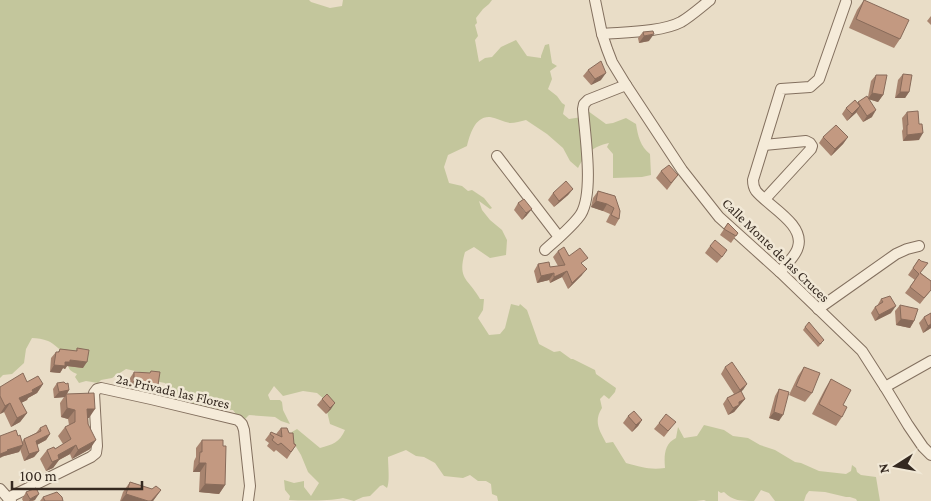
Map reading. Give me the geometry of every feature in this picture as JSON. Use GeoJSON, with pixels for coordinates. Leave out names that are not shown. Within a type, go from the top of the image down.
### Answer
{"type":"FeatureCollection","features":[{"type":"Feature","properties":{"kind":"street","name":"Calle Monte de las Cruces"},"geometry":{"type":"LineString","coordinates":[[595,0],[602,34],[612,62],[682,170],[719,217],[780,272],[862,351],[886,386],[908,425],[931,456]]}},
{"type":"Feature","properties":{"kind":"street"},"geometry":{"type":"LineString","coordinates":[[602,34],[650,30],[669,26],[681,22],[710,0]]}},
{"type":"Feature","properties":{"kind":"street"},"geometry":{"type":"LineString","coordinates":[[780,272],[796,253],[799,246],[798,233],[793,225],[756,190],[753,180],[782,88],[810,87],[818,79],[846,2]]}},
{"type":"Feature","properties":{"kind":"street"},"geometry":{"type":"LineString","coordinates":[[545,250],[580,215],[586,201],[588,177],[584,104],[588,100],[626,85]]}},
{"type":"Feature","properties":{"kind":"street"},"geometry":{"type":"LineString","coordinates":[[764,145],[806,142],[812,146],[765,199]]}},
{"type":"Feature","properties":{"kind":"street"},"geometry":{"type":"LineString","coordinates":[[497,156],[559,237]]}},
{"type":"Feature","properties":{"kind":"street"},"geometry":{"type":"LineString","coordinates":[[818,309],[896,254],[919,246]]}},
{"type":"Feature","properties":{"kind":"street"},"geometry":{"type":"LineString","coordinates":[[886,386],[931,361]]}},
{"type":"Feature","properties":{"kind":"street","name":"2a. Privada las Flores"},"geometry":{"type":"LineString","coordinates":[[10,499],[96,453],[94,393],[101,388],[238,420],[244,430],[250,486],[248,501]]}},
{"type":"Feature","properties":{"kind":"street"},"geometry":{"type":"LineString","coordinates":[[0,489],[10,499]]}},
{"type":"Feature","properties":{"kind":"green space"},"geometry":{"type":"Polygon","coordinates":[[[0,0],[309,0],[330,8],[342,6],[343,0],[492,0],[476,18],[477,23],[475,25],[478,36],[475,40],[479,62],[485,58],[492,57],[501,47],[516,40],[527,56],[541,58],[545,45],[549,44],[552,63],[557,66],[550,71],[552,79],[548,89],[565,105],[563,114],[569,119],[582,117],[588,111],[606,124],[626,118],[636,124],[642,144],[650,154],[651,175],[613,178],[613,154],[607,147],[609,143],[598,146],[590,151],[578,168],[570,161],[563,148],[547,134],[526,120],[510,123],[490,117],[480,119],[472,131],[467,146],[448,155],[444,167],[449,183],[462,186],[468,191],[472,190],[484,198],[492,208],[490,209],[479,201],[482,210],[502,230],[507,240],[506,255],[490,258],[474,247],[465,252],[463,261],[462,268],[465,278],[480,299],[484,299],[483,310],[478,318],[489,335],[500,334],[505,328],[511,304],[519,306],[520,304],[527,310],[539,344],[554,352],[560,351],[571,359],[595,370],[596,374],[616,388],[609,399],[604,395],[600,399],[602,408],[599,413],[598,422],[606,443],[613,442],[626,463],[641,467],[665,468],[667,447],[676,438],[678,427],[684,438],[697,436],[704,425],[724,430],[733,436],[748,438],[760,445],[775,450],[795,462],[819,471],[846,474],[851,471],[852,465],[861,475],[876,477],[880,501],[857,501],[850,497],[809,491],[804,501],[775,501],[769,493],[761,490],[754,501],[737,500],[724,492],[718,491],[718,501],[498,501],[497,496],[492,494],[491,484],[486,481],[478,481],[470,475],[463,478],[444,476],[435,463],[406,450],[388,457],[389,478],[387,488],[383,485],[380,486],[370,496],[354,501],[343,498],[316,501],[289,500],[290,496],[285,490],[284,480],[294,483],[304,481],[304,487],[311,496],[319,483],[308,472],[293,442],[292,432],[297,429],[320,448],[335,442],[345,430],[330,424],[324,399],[317,393],[303,391],[283,396],[274,386],[268,395],[270,400],[280,400],[282,402],[283,410],[290,424],[275,417],[249,415],[244,420],[238,417],[233,410],[204,407],[186,402],[171,391],[165,383],[150,380],[140,372],[126,369],[112,378],[101,380],[98,383],[86,381],[79,383],[75,377],[77,374],[69,369],[67,358],[61,351],[48,341],[34,338],[32,338],[26,349],[24,363],[12,374],[3,375],[0,378],[0,0]]]}},
{"type":"Feature","properties":{"kind":"building"},"geometry":{"type":"Polygon","coordinates":[[[864,0],[909,20],[900,39],[856,19],[864,0]]]}},
{"type":"Feature","properties":{"kind":"building"},"geometry":{"type":"Polygon","coordinates":[[[653,31],[654,34],[644,36],[643,32],[653,31]]]}},
{"type":"Feature","properties":{"kind":"building"},"geometry":{"type":"Polygon","coordinates":[[[601,61],[606,73],[595,79],[588,70],[601,61]]]}},
{"type":"Feature","properties":{"kind":"building"},"geometry":{"type":"Polygon","coordinates":[[[903,74],[912,75],[909,92],[900,92],[903,74]]]}},
{"type":"Feature","properties":{"kind":"building"},"geometry":{"type":"Polygon","coordinates":[[[876,75],[887,75],[883,95],[872,93],[876,75]]]}},
{"type":"Feature","properties":{"kind":"building"},"geometry":{"type":"Polygon","coordinates":[[[867,96],[876,110],[867,116],[858,102],[867,96]]]}},
{"type":"Feature","properties":{"kind":"building"},"geometry":{"type":"Polygon","coordinates":[[[855,100],[860,106],[852,114],[846,108],[855,100]]]}},
{"type":"Feature","properties":{"kind":"building"},"geometry":{"type":"Polygon","coordinates":[[[918,111],[919,124],[922,124],[923,133],[907,135],[907,112],[918,111]]]}},
{"type":"Feature","properties":{"kind":"building"},"geometry":{"type":"Polygon","coordinates":[[[836,125],[848,137],[835,149],[823,137],[836,125]]]}},
{"type":"Feature","properties":{"kind":"building"},"geometry":{"type":"Polygon","coordinates":[[[669,165],[678,175],[671,183],[661,171],[669,165]]]}},
{"type":"Feature","properties":{"kind":"building"},"geometry":{"type":"Polygon","coordinates":[[[566,181],[573,189],[559,201],[553,193],[566,181]]]}},
{"type":"Feature","properties":{"kind":"building"},"geometry":{"type":"Polygon","coordinates":[[[598,191],[615,196],[620,211],[619,219],[611,215],[614,208],[596,201],[598,191]]]}},
{"type":"Feature","properties":{"kind":"building"},"geometry":{"type":"Polygon","coordinates":[[[524,199],[532,209],[526,213],[518,203],[524,199]]]}},
{"type":"Feature","properties":{"kind":"building"},"geometry":{"type":"Polygon","coordinates":[[[728,223],[738,233],[736,236],[724,229],[728,223]]]}},
{"type":"Feature","properties":{"kind":"building"},"geometry":{"type":"Polygon","coordinates":[[[715,240],[727,250],[722,257],[710,246],[715,240]]]}},
{"type":"Feature","properties":{"kind":"building"},"geometry":{"type":"Polygon","coordinates":[[[564,247],[569,256],[580,248],[588,258],[581,263],[587,269],[572,283],[567,271],[554,277],[554,273],[541,276],[538,264],[549,262],[550,267],[565,265],[558,251],[564,247]]]}},
{"type":"Feature","properties":{"kind":"building"},"geometry":{"type":"Polygon","coordinates":[[[919,259],[928,263],[920,273],[931,281],[931,290],[924,298],[910,287],[919,274],[913,268],[919,259]]]}},
{"type":"Feature","properties":{"kind":"building"},"geometry":{"type":"Polygon","coordinates":[[[890,296],[896,306],[879,315],[875,307],[883,302],[881,299],[890,296]]]}},
{"type":"Feature","properties":{"kind":"building"},"geometry":{"type":"Polygon","coordinates":[[[900,305],[918,309],[914,321],[901,319],[900,305]]]}},
{"type":"Feature","properties":{"kind":"building"},"geometry":{"type":"Polygon","coordinates":[[[931,313],[931,324],[928,326],[924,317],[931,313]]]}},
{"type":"Feature","properties":{"kind":"building"},"geometry":{"type":"Polygon","coordinates":[[[809,322],[824,340],[820,344],[805,327],[809,322]]]}},
{"type":"Feature","properties":{"kind":"building"},"geometry":{"type":"Polygon","coordinates":[[[77,348],[89,350],[87,362],[70,360],[70,362],[65,362],[65,366],[54,365],[56,352],[59,352],[60,349],[77,351],[77,348]]]}},
{"type":"Feature","properties":{"kind":"building"},"geometry":{"type":"Polygon","coordinates":[[[732,362],[747,384],[740,390],[725,367],[732,362]]]}},
{"type":"Feature","properties":{"kind":"building"},"geometry":{"type":"Polygon","coordinates":[[[804,367],[820,373],[812,393],[796,386],[804,367]]]}},
{"type":"Feature","properties":{"kind":"building"},"geometry":{"type":"Polygon","coordinates":[[[151,371],[160,372],[158,385],[134,381],[134,372],[150,373],[151,371]]]}},
{"type":"Feature","properties":{"kind":"building"},"geometry":{"type":"Polygon","coordinates":[[[23,373],[27,382],[38,376],[43,384],[32,390],[33,392],[19,398],[27,413],[17,418],[10,403],[5,406],[0,396],[0,387],[23,373]]]}},
{"type":"Feature","properties":{"kind":"building"},"geometry":{"type":"Polygon","coordinates":[[[831,379],[851,390],[843,405],[847,407],[842,417],[819,404],[831,379]]]}},
{"type":"Feature","properties":{"kind":"building"},"geometry":{"type":"Polygon","coordinates":[[[57,383],[68,383],[69,390],[59,392],[57,383]]]}},
{"type":"Feature","properties":{"kind":"building"},"geometry":{"type":"Polygon","coordinates":[[[779,389],[789,392],[783,415],[774,412],[779,389]]]}},
{"type":"Feature","properties":{"kind":"building"},"geometry":{"type":"Polygon","coordinates":[[[741,391],[745,399],[733,408],[727,398],[741,391]]]}},
{"type":"Feature","properties":{"kind":"building"},"geometry":{"type":"Polygon","coordinates":[[[94,393],[95,409],[87,409],[88,424],[96,440],[78,450],[76,445],[58,455],[59,459],[52,462],[47,450],[54,447],[55,449],[71,439],[65,427],[75,422],[75,410],[67,408],[66,394],[94,393]]]}},
{"type":"Feature","properties":{"kind":"building"},"geometry":{"type":"Polygon","coordinates":[[[327,394],[335,403],[330,408],[322,399],[327,394]]]}},
{"type":"Feature","properties":{"kind":"building"},"geometry":{"type":"Polygon","coordinates":[[[634,411],[642,420],[636,425],[628,416],[634,411]]]}},
{"type":"Feature","properties":{"kind":"building"},"geometry":{"type":"Polygon","coordinates":[[[666,414],[676,422],[668,431],[659,423],[666,414]]]}},
{"type":"Feature","properties":{"kind":"building"},"geometry":{"type":"Polygon","coordinates":[[[46,425],[50,434],[36,441],[39,451],[29,454],[24,439],[41,431],[40,428],[46,425]]]}},
{"type":"Feature","properties":{"kind":"building"},"geometry":{"type":"Polygon","coordinates":[[[281,428],[287,428],[289,433],[293,433],[294,444],[296,445],[291,452],[281,443],[278,445],[272,440],[274,437],[270,434],[271,432],[282,437],[281,428]]]}},
{"type":"Feature","properties":{"kind":"building"},"geometry":{"type":"Polygon","coordinates":[[[16,430],[18,436],[20,435],[23,445],[0,454],[0,436],[16,430]]]}},
{"type":"Feature","properties":{"kind":"building"},"geometry":{"type":"Polygon","coordinates":[[[202,440],[223,440],[223,446],[226,446],[225,485],[205,484],[206,463],[199,463],[200,452],[202,452],[202,440]]]}},
{"type":"Feature","properties":{"kind":"building"},"geometry":{"type":"Polygon","coordinates":[[[130,482],[152,489],[156,486],[161,490],[151,501],[148,501],[126,494],[130,482]]]}},
{"type":"Feature","properties":{"kind":"building"},"geometry":{"type":"Polygon","coordinates":[[[36,488],[39,494],[30,499],[26,492],[36,488]]]}},
{"type":"Feature","properties":{"kind":"building"},"geometry":{"type":"Polygon","coordinates":[[[57,492],[63,501],[45,501],[43,497],[57,492]]]}}]}
